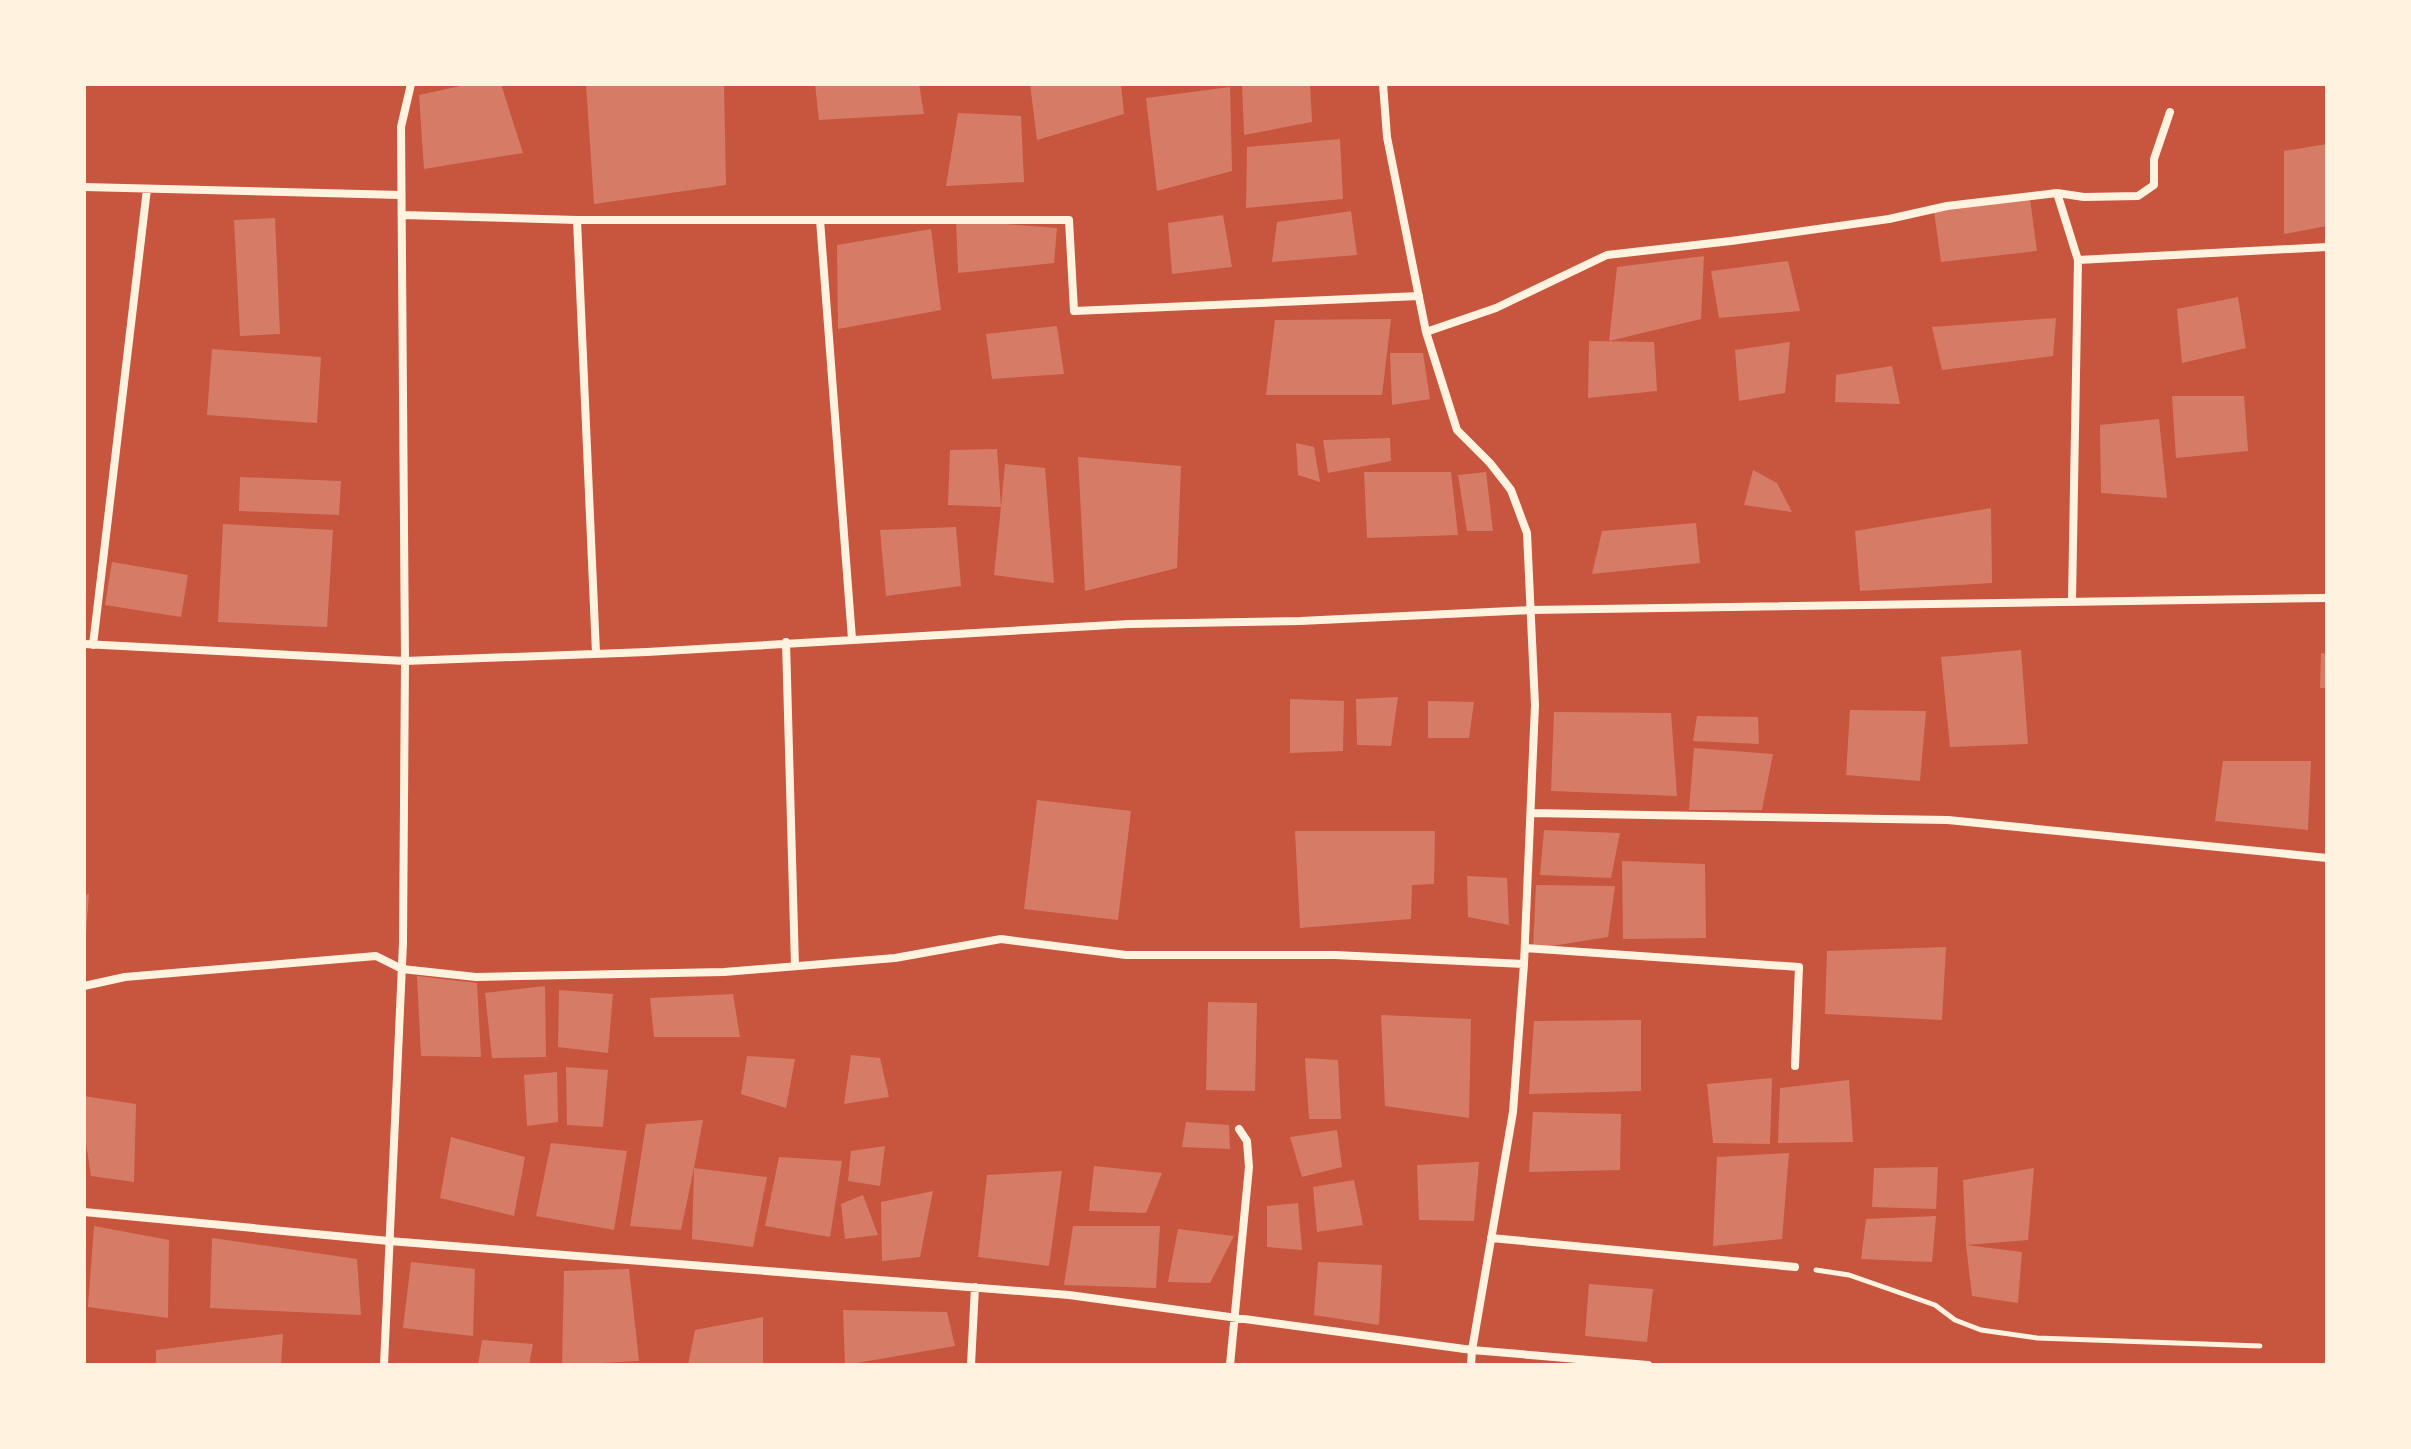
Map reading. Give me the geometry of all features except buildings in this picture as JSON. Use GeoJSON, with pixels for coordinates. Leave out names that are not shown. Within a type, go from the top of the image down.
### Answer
{"type":"FeatureCollection","features":[{"type":"Feature","properties":{"kind":"street"},"geometry":{"type":"LineString","coordinates":[[384,1365],[402,969],[405,661],[401,127],[411,84]]}},
{"type":"Feature","properties":{"kind":"street"},"geometry":{"type":"LineString","coordinates":[[1383,84],[1387,137],[1426,332],[1457,430],[1490,463],[1511,490],[1527,533],[1535,705],[1524,964],[1513,1112],[1471,1365]]}},
{"type":"Feature","properties":{"kind":"street"},"geometry":{"type":"LineString","coordinates":[[1426,332],[1496,308],[1607,255],[1731,241],[1889,219],[1947,206],[2057,193],[2084,197],[2138,196],[2154,185],[2154,159],[2170,112]]}},
{"type":"Feature","properties":{"kind":"street"},"geometry":{"type":"LineString","coordinates":[[84,187],[401,195]]}},
{"type":"Feature","properties":{"kind":"street"},"geometry":{"type":"LineString","coordinates":[[147,189],[88,644],[405,661],[1129,624],[1300,621],[1531,610],[2327,598]]}},
{"type":"Feature","properties":{"kind":"street"},"geometry":{"type":"LineString","coordinates":[[2057,193],[2078,260],[2072,601]]}},
{"type":"Feature","properties":{"kind":"street"},"geometry":{"type":"LineString","coordinates":[[403,215],[577,220],[1069,220],[1074,311],[1419,296]]}},
{"type":"Feature","properties":{"kind":"street"},"geometry":{"type":"LineString","coordinates":[[577,220],[596,653]]}},
{"type":"Feature","properties":{"kind":"street"},"geometry":{"type":"LineString","coordinates":[[820,220],[852,639]]}},
{"type":"Feature","properties":{"kind":"street"},"geometry":{"type":"LineString","coordinates":[[2078,260],[2327,247]]}},
{"type":"Feature","properties":{"kind":"street"},"geometry":{"type":"LineString","coordinates":[[786,642],[795,966]]}},
{"type":"Feature","properties":{"kind":"street"},"geometry":{"type":"LineString","coordinates":[[1532,813],[1948,820],[2327,858]]}},
{"type":"Feature","properties":{"kind":"street"},"geometry":{"type":"LineString","coordinates":[[84,986],[125,977],[376,956],[402,969],[476,977],[724,972],[895,958],[1001,939],[1126,955],[1335,955],[1524,964]]}},
{"type":"Feature","properties":{"kind":"street"},"geometry":{"type":"LineString","coordinates":[[1525,948],[1799,967],[1795,1066]]}},
{"type":"Feature","properties":{"kind":"street"},"geometry":{"type":"LineString","coordinates":[[1230,1365],[1249,1167],[1247,1141],[1239,1129]]}},
{"type":"Feature","properties":{"kind":"street"},"geometry":{"type":"LineString","coordinates":[[84,1212],[389,1241],[1069,1295],[1472,1350],[1648,1365]]}},
{"type":"Feature","properties":{"kind":"street"},"geometry":{"type":"LineString","coordinates":[[1491,1238],[1795,1267]]}},
{"type":"Feature","properties":{"kind":"street"},"geometry":{"type":"LineString","coordinates":[[971,1365],[975,1287]]}},
{"type":"Feature","properties":{"kind":"path"},"geometry":{"type":"LineString","coordinates":[[1795,1267],[1849,1275],[1935,1305],[1955,1320],[1981,1330],[2037,1338],[2260,1346]]}}]}
